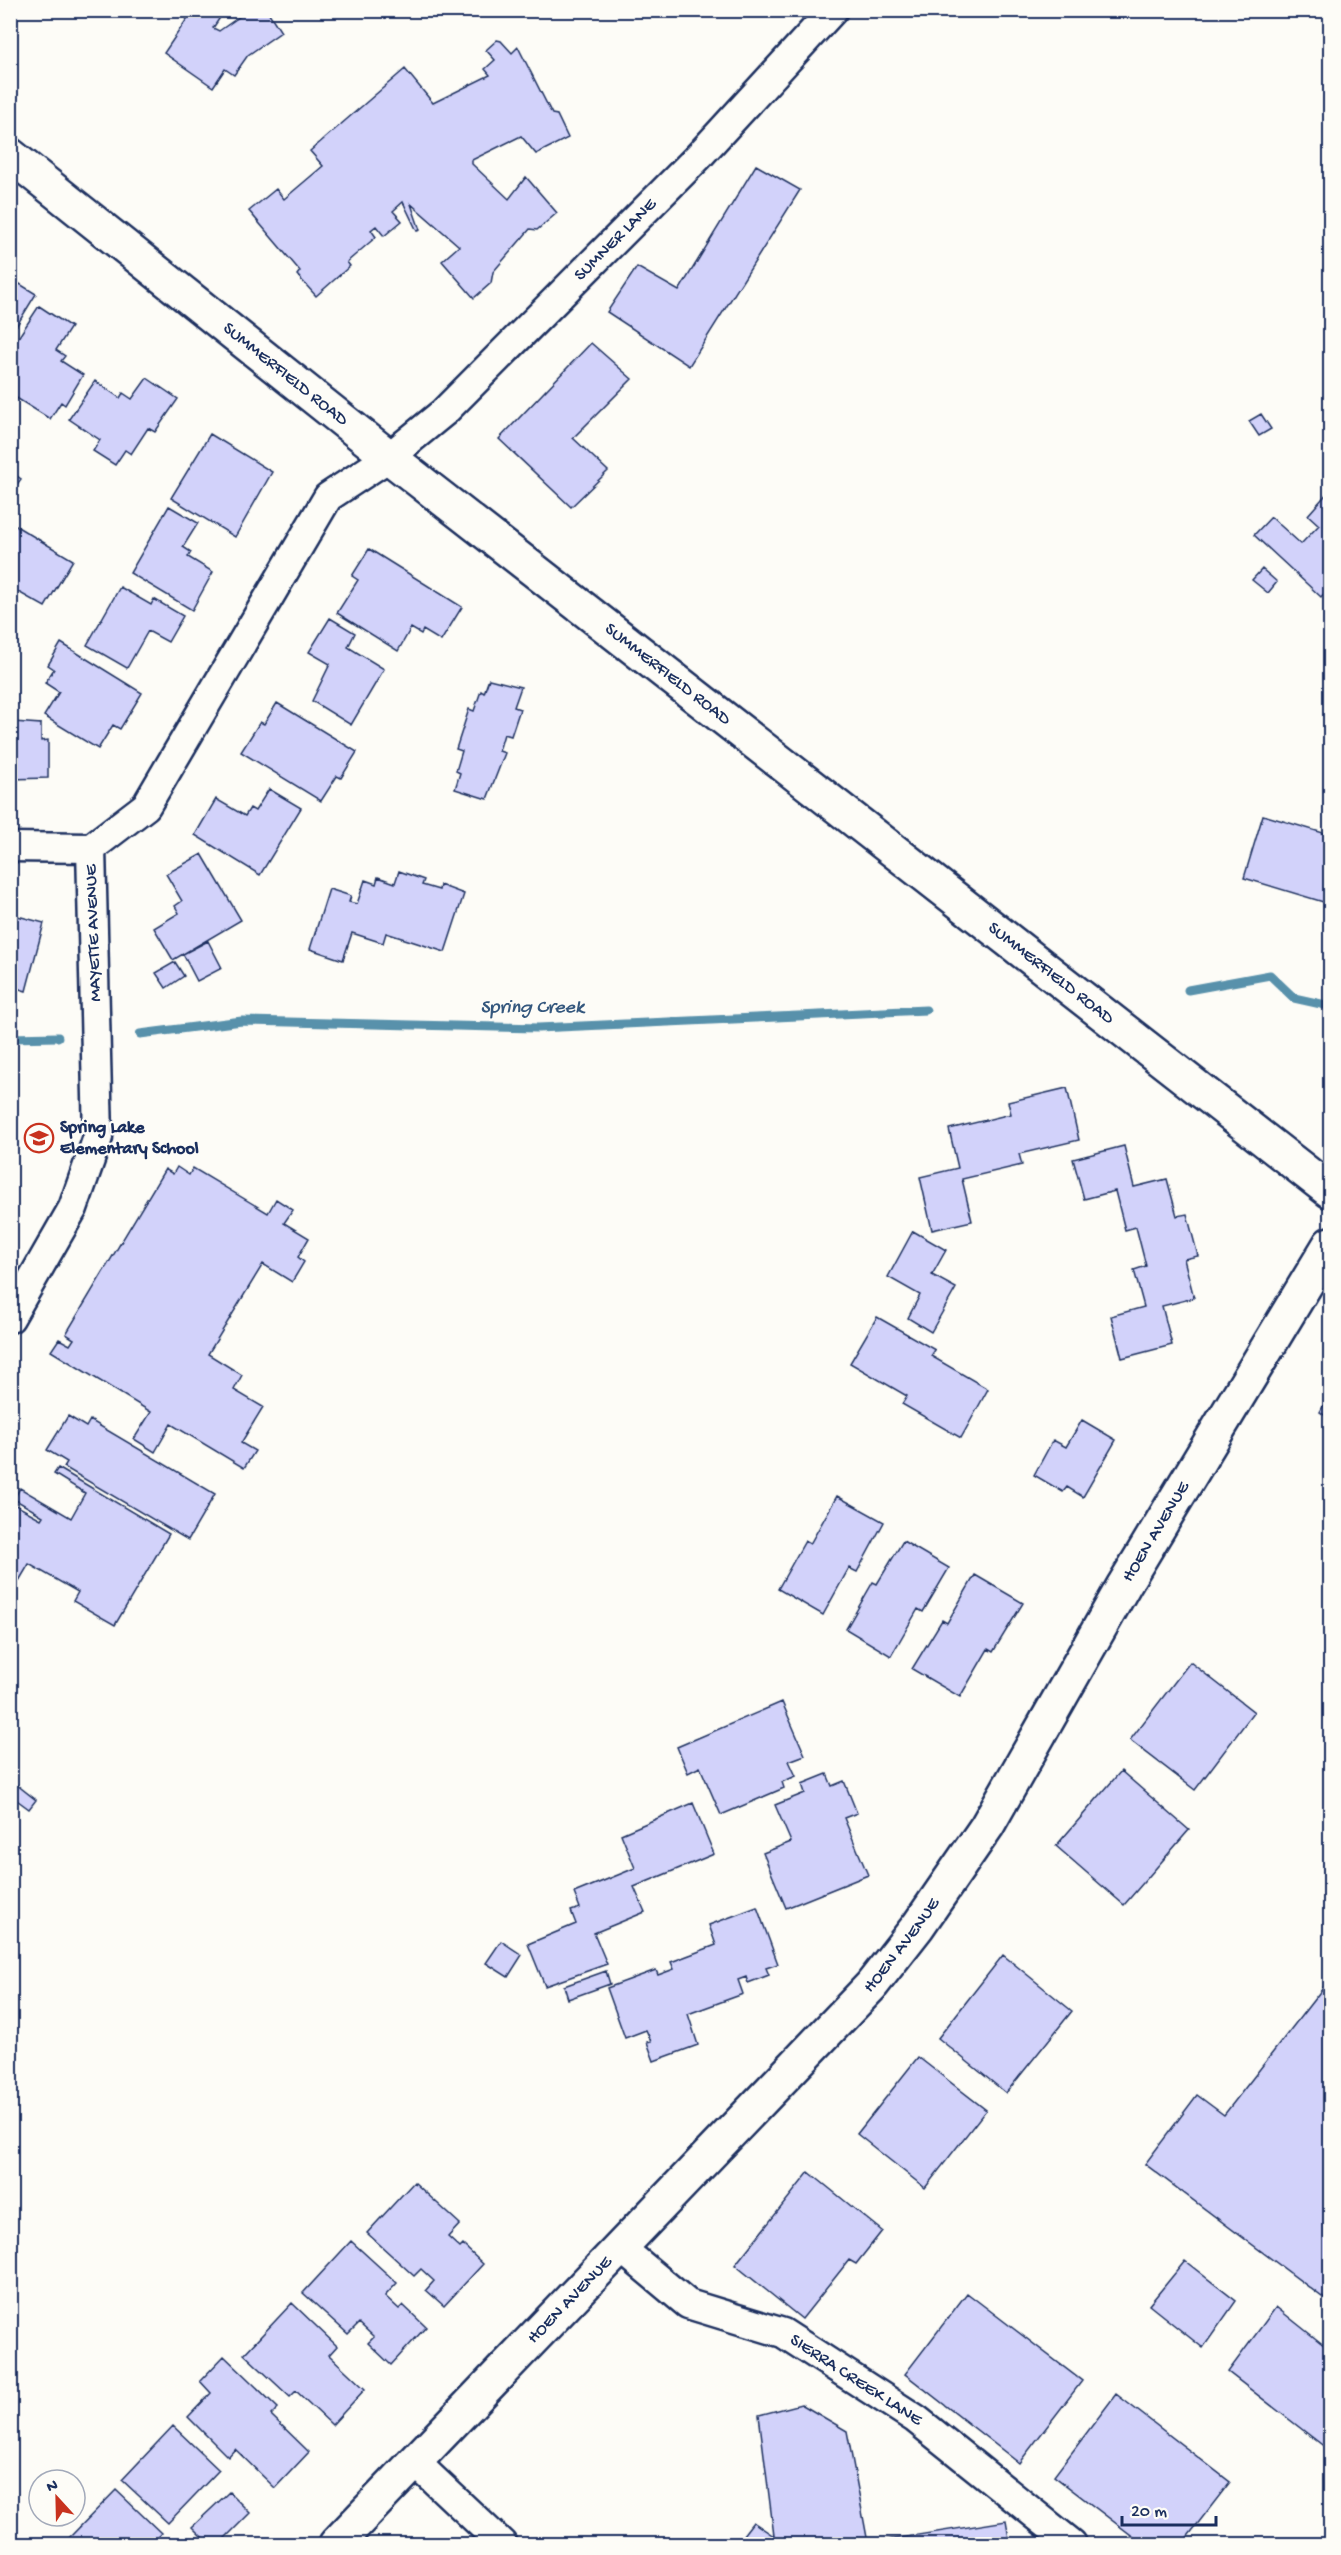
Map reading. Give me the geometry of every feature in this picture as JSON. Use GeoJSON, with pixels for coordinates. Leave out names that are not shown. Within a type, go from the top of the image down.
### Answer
{"type":"FeatureCollection","features":[{"type":"Feature","properties":{"kind":"street","name":"SUMNER LANE"},"geometry":{"type":"LineString","coordinates":[[389,457],[444,412],[682,174],[833,10]]}},
{"type":"Feature","properties":{"kind":"street","name":"SUMMERFIELD ROAD"},"geometry":{"type":"LineString","coordinates":[[10,155],[389,457],[1330,1191]]}},
{"type":"Feature","properties":{"kind":"street","name":"MAYETTE AVENUE"},"geometry":{"type":"LineString","coordinates":[[10,1318],[73,1208],[98,1137],[91,848],[146,806],[328,497],[389,457]]}},
{"type":"Feature","properties":{"kind":"street"},"geometry":{"type":"LineString","coordinates":[[10,847],[91,848]]}},
{"type":"Feature","properties":{"kind":"street","name":"HOEN AVENUE"},"geometry":{"type":"LineString","coordinates":[[336,2544],[871,1986],[918,1926],[987,1826],[1124,1585],[1330,1244]]}},
{"type":"Feature","properties":{"kind":"street","name":"SIERRA CREEK LANE"},"geometry":{"type":"LineString","coordinates":[[622,2248],[688,2304],[783,2334],[916,2419],[1072,2544]]}},
{"type":"Feature","properties":{"kind":"street"},"geometry":{"type":"LineString","coordinates":[[415,2462],[502,2544]]}},
{"type":"Feature","properties":{"kind":"building"},"geometry":{"type":"Polygon","coordinates":[[[193,10],[225,10],[213,28],[219,31],[249,10],[267,10],[281,32],[248,55],[234,75],[225,69],[213,87],[164,53],[193,10]]]}},
{"type":"Feature","properties":{"kind":"building"},"geometry":{"type":"Polygon","coordinates":[[[497,40],[501,41],[512,53],[518,47],[552,114],[557,115],[568,138],[536,154],[521,136],[472,160],[472,164],[509,199],[526,177],[557,213],[537,230],[530,229],[493,272],[491,283],[474,298],[442,261],[459,246],[411,204],[420,230],[417,231],[403,202],[393,211],[402,221],[384,236],[376,226],[371,230],[376,237],[347,262],[350,266],[316,296],[297,275],[300,271],[249,211],[276,189],[284,199],[323,166],[310,151],[405,69],[433,103],[490,75],[485,69],[495,60],[486,50],[497,40]]]}},
{"type":"Feature","properties":{"kind":"building"},"geometry":{"type":"Polygon","coordinates":[[[756,165],[800,190],[689,366],[607,312],[637,267],[679,291],[756,165]]]}},
{"type":"Feature","properties":{"kind":"building"},"geometry":{"type":"Polygon","coordinates":[[[10,278],[36,294],[17,325],[10,322],[10,278]]]}},
{"type":"Feature","properties":{"kind":"building"},"geometry":{"type":"Polygon","coordinates":[[[39,306],[71,327],[56,350],[65,356],[61,361],[83,375],[65,405],[61,402],[50,419],[10,394],[10,350],[39,306]]]}},
{"type":"Feature","properties":{"kind":"building"},"geometry":{"type":"Polygon","coordinates":[[[591,343],[632,379],[573,438],[608,471],[571,507],[499,439],[591,343]]]}},
{"type":"Feature","properties":{"kind":"building"},"geometry":{"type":"Polygon","coordinates":[[[147,378],[178,399],[155,432],[148,428],[131,454],[125,450],[115,465],[93,451],[100,440],[69,419],[95,381],[120,398],[123,393],[132,399],[147,378]]]}},
{"type":"Feature","properties":{"kind":"building"},"geometry":{"type":"Polygon","coordinates":[[[1261,414],[1271,429],[1259,436],[1249,421],[1261,414]]]}},
{"type":"Feature","properties":{"kind":"building"},"geometry":{"type":"Polygon","coordinates":[[[210,434],[272,472],[235,537],[171,498],[210,434]]]}},
{"type":"Feature","properties":{"kind":"building"},"geometry":{"type":"Polygon","coordinates":[[[10,471],[21,479],[10,494],[10,471]]]}},
{"type":"Feature","properties":{"kind":"building"},"geometry":{"type":"Polygon","coordinates":[[[1330,490],[1330,587],[1321,597],[1254,535],[1271,517],[1301,544],[1319,525],[1308,515],[1330,490]]]}},
{"type":"Feature","properties":{"kind":"building"},"geometry":{"type":"Polygon","coordinates":[[[169,506],[198,523],[183,547],[191,552],[188,557],[213,572],[192,610],[130,573],[169,506]]]}},
{"type":"Feature","properties":{"kind":"building"},"geometry":{"type":"Polygon","coordinates":[[[11,523],[73,560],[45,607],[13,589],[10,594],[11,523]]]}},
{"type":"Feature","properties":{"kind":"building"},"geometry":{"type":"Polygon","coordinates":[[[369,549],[462,607],[441,641],[423,630],[421,634],[411,628],[398,651],[337,613],[358,580],[352,576],[369,549]]]}},
{"type":"Feature","properties":{"kind":"building"},"geometry":{"type":"Polygon","coordinates":[[[1262,569],[1277,582],[1268,593],[1252,580],[1262,569]]]}},
{"type":"Feature","properties":{"kind":"building"},"geometry":{"type":"Polygon","coordinates":[[[120,587],[151,605],[154,599],[183,616],[168,642],[148,631],[127,668],[87,645],[120,587]]]}},
{"type":"Feature","properties":{"kind":"building"},"geometry":{"type":"Polygon","coordinates":[[[330,618],[355,633],[348,647],[384,669],[351,725],[312,701],[330,664],[309,652],[330,618]]]}},
{"type":"Feature","properties":{"kind":"building"},"geometry":{"type":"Polygon","coordinates":[[[61,643],[142,693],[120,729],[113,725],[98,749],[44,716],[59,692],[45,683],[54,669],[48,665],[61,643]]]}},
{"type":"Feature","properties":{"kind":"building"},"geometry":{"type":"Polygon","coordinates":[[[489,679],[521,687],[514,707],[520,709],[511,736],[504,734],[499,751],[505,753],[487,799],[455,789],[460,773],[456,771],[462,751],[456,749],[469,709],[474,711],[481,691],[484,693],[489,679]]]}},
{"type":"Feature","properties":{"kind":"building"},"geometry":{"type":"Polygon","coordinates":[[[277,703],[357,752],[341,778],[337,776],[321,801],[241,752],[260,722],[264,724],[277,703]]]}},
{"type":"Feature","properties":{"kind":"building"},"geometry":{"type":"Polygon","coordinates":[[[10,723],[41,724],[41,741],[48,740],[48,778],[10,779],[10,723]]]}},
{"type":"Feature","properties":{"kind":"building"},"geometry":{"type":"Polygon","coordinates":[[[269,789],[301,808],[260,875],[195,835],[216,799],[245,816],[250,808],[255,811],[269,789]]]}},
{"type":"Feature","properties":{"kind":"building"},"geometry":{"type":"Polygon","coordinates":[[[1263,815],[1330,835],[1330,904],[1244,878],[1263,815]]]}},
{"type":"Feature","properties":{"kind":"building"},"geometry":{"type":"Polygon","coordinates":[[[202,854],[241,920],[173,960],[154,928],[179,913],[175,906],[182,901],[166,874],[202,854]]]}},
{"type":"Feature","properties":{"kind":"building"},"geometry":{"type":"Polygon","coordinates":[[[399,871],[424,880],[422,885],[439,890],[440,885],[464,894],[445,952],[386,933],[383,943],[352,933],[343,960],[310,949],[329,889],[351,896],[349,902],[357,904],[365,880],[376,884],[378,877],[395,883],[399,871]]]}},
{"type":"Feature","properties":{"kind":"building"},"geometry":{"type":"Polygon","coordinates":[[[10,914],[44,923],[26,991],[10,986],[10,914]]]}},
{"type":"Feature","properties":{"kind":"building"},"geometry":{"type":"Polygon","coordinates":[[[208,941],[222,968],[197,981],[183,954],[208,941]]]}},
{"type":"Feature","properties":{"kind":"building"},"geometry":{"type":"Polygon","coordinates":[[[175,962],[184,976],[166,988],[156,973],[175,962]]]}},
{"type":"Feature","properties":{"kind":"building"},"geometry":{"type":"Polygon","coordinates":[[[1067,1088],[1079,1140],[1019,1154],[1022,1165],[962,1179],[972,1221],[932,1230],[920,1177],[958,1168],[949,1129],[1011,1114],[1008,1102],[1067,1088]]]}},
{"type":"Feature","properties":{"kind":"building"},"geometry":{"type":"Polygon","coordinates":[[[1124,1146],[1134,1187],[1167,1179],[1177,1216],[1187,1214],[1198,1256],[1184,1259],[1194,1298],[1162,1306],[1172,1345],[1122,1358],[1111,1316],[1144,1307],[1134,1270],[1146,1266],[1136,1227],[1125,1230],[1115,1191],[1084,1199],[1073,1159],[1124,1146]]]}},
{"type":"Feature","properties":{"kind":"building"},"geometry":{"type":"Polygon","coordinates":[[[177,1167],[189,1175],[193,1168],[268,1213],[276,1199],[293,1210],[284,1223],[309,1238],[298,1257],[304,1262],[292,1282],[263,1264],[208,1354],[242,1375],[234,1390],[263,1407],[241,1443],[255,1451],[244,1468],[171,1424],[155,1452],[134,1439],[151,1412],[51,1351],[59,1339],[70,1345],[74,1339],[66,1334],[165,1169],[173,1174],[177,1167]]]}},
{"type":"Feature","properties":{"kind":"building"},"geometry":{"type":"Polygon","coordinates":[[[913,1231],[946,1250],[932,1275],[956,1288],[931,1332],[908,1318],[920,1295],[888,1277],[913,1231]]]}},
{"type":"Feature","properties":{"kind":"building"},"geometry":{"type":"Polygon","coordinates":[[[877,1317],[935,1350],[931,1356],[988,1389],[961,1438],[902,1404],[907,1396],[850,1363],[877,1317]]]}},
{"type":"Feature","properties":{"kind":"building"},"geometry":{"type":"Polygon","coordinates":[[[1330,1394],[1330,1419],[1320,1412],[1330,1394]]]}},
{"type":"Feature","properties":{"kind":"building"},"geometry":{"type":"Polygon","coordinates":[[[68,1416],[86,1427],[90,1420],[215,1494],[188,1540],[64,1467],[67,1462],[47,1450],[68,1416]]]}},
{"type":"Feature","properties":{"kind":"building"},"geometry":{"type":"Polygon","coordinates":[[[1082,1420],[1116,1440],[1083,1497],[1067,1487],[1063,1492],[1034,1475],[1053,1440],[1066,1447],[1082,1420]]]}},
{"type":"Feature","properties":{"kind":"building"},"geometry":{"type":"Polygon","coordinates":[[[58,1468],[169,1534],[115,1625],[73,1601],[78,1592],[29,1564],[10,1596],[10,1506],[12,1503],[41,1519],[43,1516],[14,1499],[20,1488],[71,1518],[85,1493],[54,1474],[58,1468]]]}},
{"type":"Feature","properties":{"kind":"building"},"geometry":{"type":"Polygon","coordinates":[[[837,1496],[884,1522],[857,1572],[849,1568],[823,1615],[778,1589],[805,1541],[810,1544],[837,1496]]]}},
{"type":"Feature","properties":{"kind":"building"},"geometry":{"type":"Polygon","coordinates":[[[903,1541],[949,1568],[923,1612],[918,1609],[891,1656],[846,1629],[873,1582],[877,1584],[903,1541]]]}},
{"type":"Feature","properties":{"kind":"building"},"geometry":{"type":"Polygon","coordinates":[[[975,1575],[1023,1603],[993,1652],[988,1649],[960,1697],[912,1669],[942,1620],[947,1623],[975,1575]]]}},
{"type":"Feature","properties":{"kind":"building"},"geometry":{"type":"Polygon","coordinates":[[[1190,1662],[1254,1712],[1195,1790],[1130,1740],[1190,1662]]]}},
{"type":"Feature","properties":{"kind":"building"},"geometry":{"type":"Polygon","coordinates":[[[782,1702],[805,1755],[789,1761],[796,1776],[782,1782],[784,1788],[721,1815],[700,1767],[688,1773],[677,1747],[782,1702]]]}},
{"type":"Feature","properties":{"kind":"building"},"geometry":{"type":"Polygon","coordinates":[[[1121,1771],[1189,1830],[1124,1905],[1056,1846],[1121,1771]]]}},
{"type":"Feature","properties":{"kind":"building"},"geometry":{"type":"Polygon","coordinates":[[[827,1774],[832,1786],[844,1781],[857,1813],[844,1818],[868,1875],[786,1908],[763,1853],[791,1842],[775,1805],[805,1793],[802,1784],[827,1774]]]}},
{"type":"Feature","properties":{"kind":"building"},"geometry":{"type":"Polygon","coordinates":[[[12,1781],[36,1800],[29,1809],[10,1795],[12,1781]]]}},
{"type":"Feature","properties":{"kind":"building"},"geometry":{"type":"Polygon","coordinates":[[[693,1803],[714,1854],[634,1887],[645,1912],[594,1933],[607,1964],[545,1986],[528,1944],[576,1924],[571,1911],[580,1908],[574,1893],[635,1868],[621,1834],[693,1803]]]}},
{"type":"Feature","properties":{"kind":"building"},"geometry":{"type":"Polygon","coordinates":[[[757,1907],[778,1964],[766,1968],[769,1975],[748,1983],[746,1977],[738,1980],[743,1994],[688,2014],[698,2045],[654,2061],[647,2042],[651,2041],[646,2030],[625,2038],[607,1988],[656,1970],[658,1975],[674,1969],[671,1962],[716,1945],[709,1925],[757,1907]]]}},
{"type":"Feature","properties":{"kind":"building"},"geometry":{"type":"Polygon","coordinates":[[[501,1941],[522,1955],[508,1977],[486,1963],[501,1941]]]}},
{"type":"Feature","properties":{"kind":"building"},"geometry":{"type":"Polygon","coordinates":[[[1003,1955],[1072,2011],[1006,2093],[938,2038],[1003,1955]]]}},
{"type":"Feature","properties":{"kind":"building"},"geometry":{"type":"Polygon","coordinates":[[[606,1971],[610,1984],[568,1999],[564,1986],[606,1971]]]}},
{"type":"Feature","properties":{"kind":"building"},"geometry":{"type":"Polygon","coordinates":[[[1330,1979],[1330,2303],[1145,2164],[1197,2095],[1224,2115],[1330,1979]]]}},
{"type":"Feature","properties":{"kind":"building"},"geometry":{"type":"Polygon","coordinates":[[[918,2057],[986,2110],[925,2188],[857,2134],[918,2057]]]}},
{"type":"Feature","properties":{"kind":"building"},"geometry":{"type":"Polygon","coordinates":[[[809,2172],[882,2231],[856,2264],[849,2260],[802,2319],[735,2265],[809,2172]]]}},
{"type":"Feature","properties":{"kind":"building"},"geometry":{"type":"Polygon","coordinates":[[[414,2182],[460,2224],[448,2237],[460,2248],[463,2245],[483,2264],[444,2306],[426,2290],[434,2281],[421,2269],[414,2276],[367,2233],[414,2182]]]}},
{"type":"Feature","properties":{"kind":"building"},"geometry":{"type":"Polygon","coordinates":[[[351,2241],[397,2283],[385,2296],[399,2309],[403,2305],[426,2327],[391,2365],[368,2343],[374,2337],[359,2323],[348,2334],[303,2293],[351,2241]]]}},
{"type":"Feature","properties":{"kind":"building"},"geometry":{"type":"Polygon","coordinates":[[[1185,2261],[1236,2301],[1203,2348],[1149,2305],[1185,2261]]]}},
{"type":"Feature","properties":{"kind":"building"},"geometry":{"type":"Polygon","coordinates":[[[967,2293],[1082,2381],[1019,2463],[905,2374],[967,2293]]]}},
{"type":"Feature","properties":{"kind":"building"},"geometry":{"type":"Polygon","coordinates":[[[292,2303],[337,2346],[329,2355],[365,2389],[332,2425],[296,2391],[290,2397],[244,2354],[292,2303]]]}},
{"type":"Feature","properties":{"kind":"building"},"geometry":{"type":"Polygon","coordinates":[[[1276,2307],[1330,2350],[1330,2451],[1228,2372],[1276,2307]]]}},
{"type":"Feature","properties":{"kind":"building"},"geometry":{"type":"Polygon","coordinates":[[[224,2356],[278,2408],[271,2415],[309,2452],[275,2488],[235,2449],[228,2457],[188,2417],[211,2393],[200,2381],[224,2356]]]}},
{"type":"Feature","properties":{"kind":"building"},"geometry":{"type":"Polygon","coordinates":[[[1116,2394],[1230,2482],[1182,2544],[1143,2544],[1054,2476],[1116,2394]]]}},
{"type":"Feature","properties":{"kind":"building"},"geometry":{"type":"Polygon","coordinates":[[[801,2404],[847,2431],[868,2543],[1006,2521],[1010,2544],[736,2544],[753,2522],[774,2536],[759,2415],[801,2404]]]}},
{"type":"Feature","properties":{"kind":"building"},"geometry":{"type":"Polygon","coordinates":[[[173,2426],[219,2470],[168,2523],[122,2480],[173,2426]]]}},
{"type":"Feature","properties":{"kind":"building"},"geometry":{"type":"Polygon","coordinates":[[[116,2490],[161,2533],[152,2543],[154,2544],[74,2544],[68,2539],[79,2528],[87,2528],[87,2520],[116,2490]]]}},
{"type":"Feature","properties":{"kind":"building"},"geometry":{"type":"Polygon","coordinates":[[[229,2492],[250,2513],[219,2544],[209,2544],[192,2527],[229,2492]]]}},
{"type":"Feature","properties":{"kind":"waterway","name":"Spring Creek"},"geometry":{"type":"LineString","coordinates":[[1188,990],[1270,975],[1294,998],[1330,1006]]}},
{"type":"Feature","properties":{"kind":"waterway","name":"Spring Creek"},"geometry":{"type":"LineString","coordinates":[[140,1034],[242,1021],[538,1028],[926,1010]]}},
{"type":"Feature","properties":{"kind":"waterway","name":"Spring Creek"},"geometry":{"type":"LineString","coordinates":[[10,1038],[58,1037]]}},
{"type":"Feature","properties":{"kind":"place","name":"Spring Lake Elementary School"},"geometry":{"type":"Point","coordinates":[39,1138]}}]}
